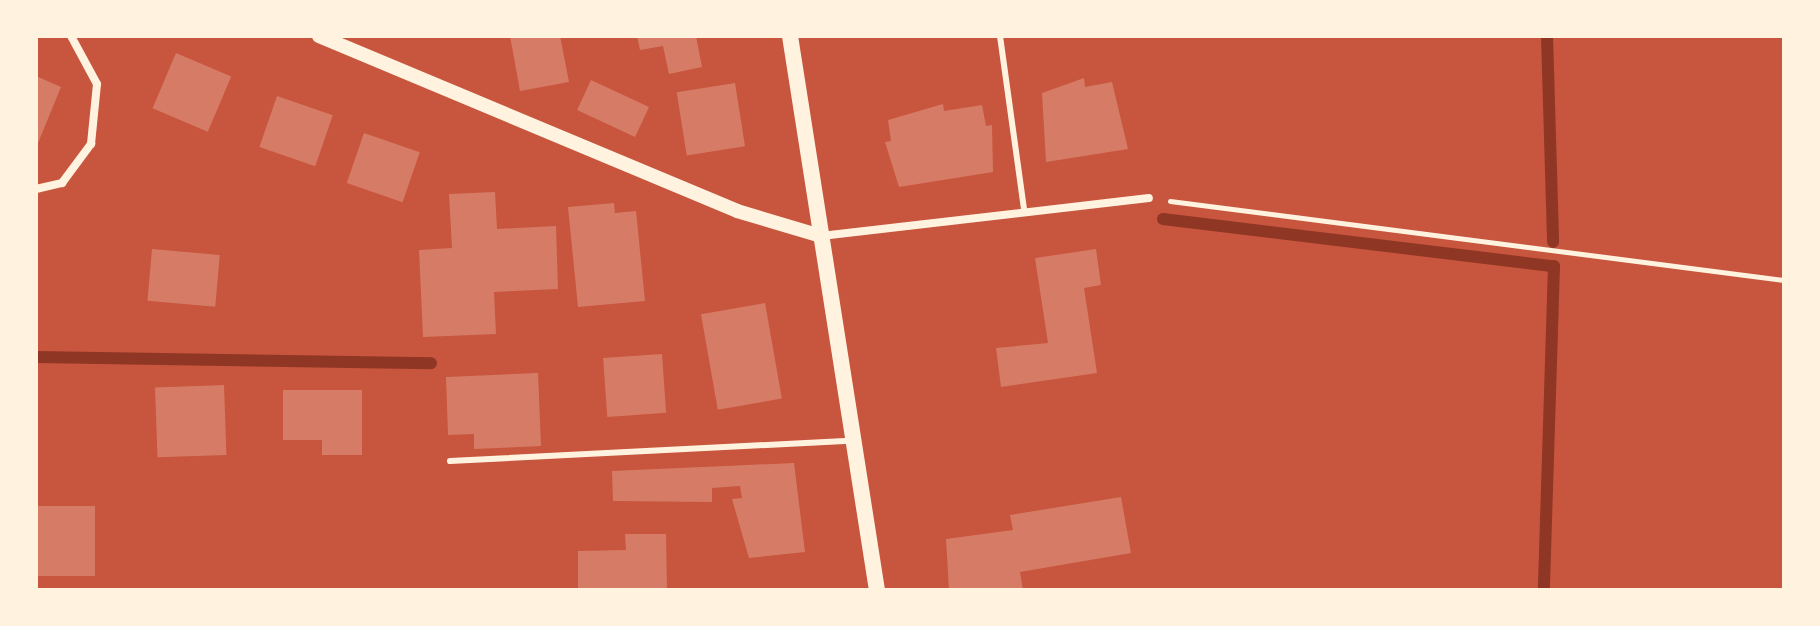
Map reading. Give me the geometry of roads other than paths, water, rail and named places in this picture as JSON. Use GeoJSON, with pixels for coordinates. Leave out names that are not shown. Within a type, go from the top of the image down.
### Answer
{"type":"FeatureCollection","features":[{"type":"Feature","properties":{"kind":"main road"},"geometry":{"type":"LineString","coordinates":[[790,36],[877,590]]}},
{"type":"Feature","properties":{"kind":"street"},"geometry":{"type":"LineString","coordinates":[[36,189],[62,183],[91,144],[97,84],[71,36]]}},
{"type":"Feature","properties":{"kind":"street"},"geometry":{"type":"LineString","coordinates":[[319,36],[737,211],[821,236],[1024,210],[1149,198]]}},
{"type":"Feature","properties":{"kind":"lane"},"geometry":{"type":"LineString","coordinates":[[1000,36],[1024,210]]}},
{"type":"Feature","properties":{"kind":"lane"},"geometry":{"type":"LineString","coordinates":[[450,461],[854,441]]}},
{"type":"Feature","properties":{"kind":"waterway"},"geometry":{"type":"LineString","coordinates":[[1547,36],[1553,242]]}},
{"type":"Feature","properties":{"kind":"waterway"},"geometry":{"type":"LineString","coordinates":[[1163,219],[1554,266],[1544,590]]}},
{"type":"Feature","properties":{"kind":"waterway"},"geometry":{"type":"LineString","coordinates":[[36,357],[431,363]]}}]}
